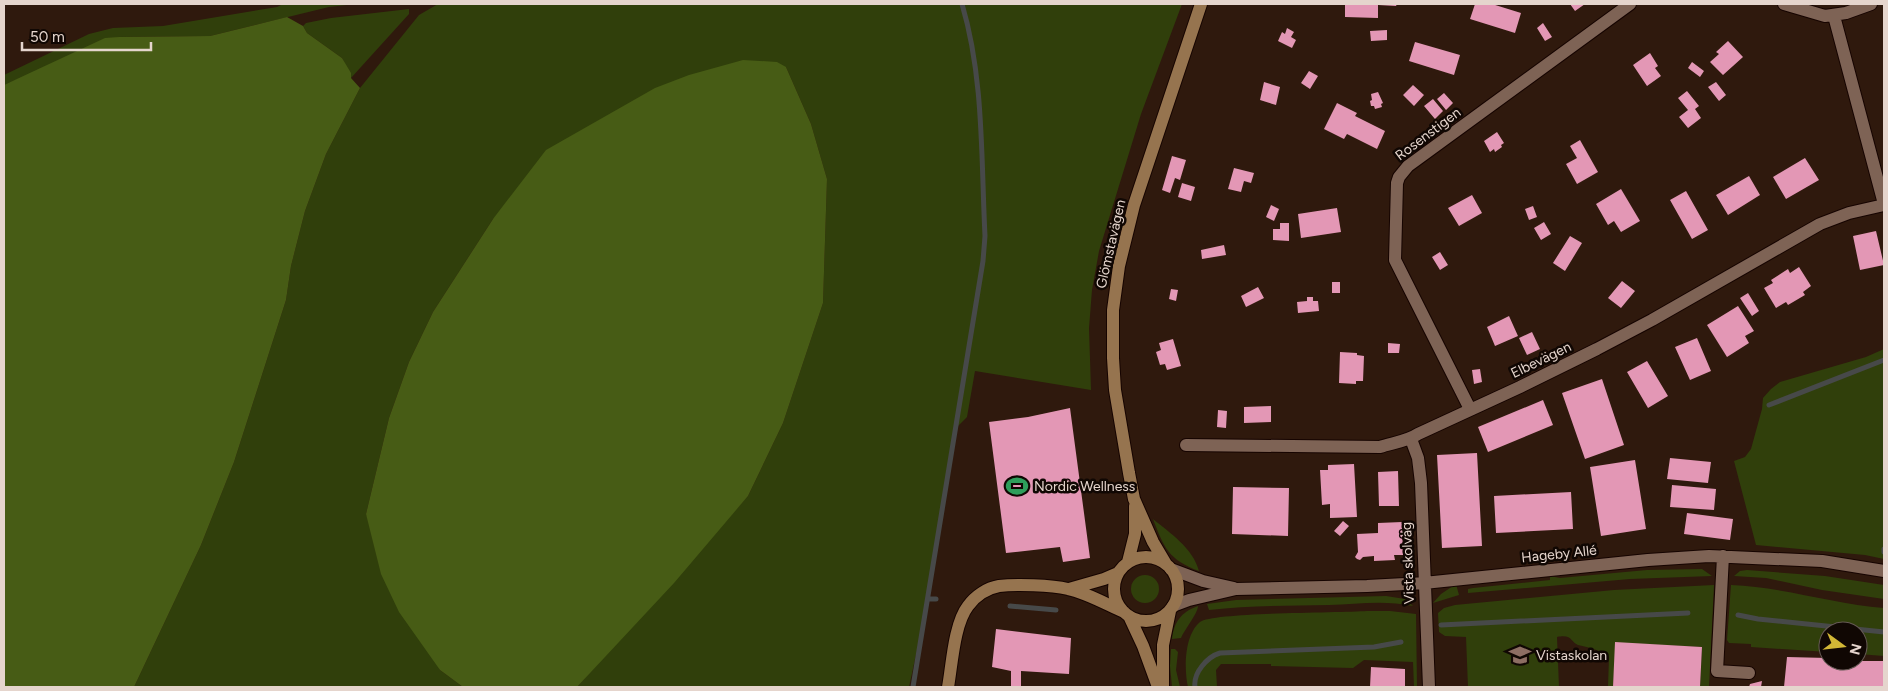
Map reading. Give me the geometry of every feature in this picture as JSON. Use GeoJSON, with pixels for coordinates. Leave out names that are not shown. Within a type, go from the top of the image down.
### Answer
{"type":"FeatureCollection","features":[{"type":"Feature","properties":{"kind":"main road","name":"Glömstavägen"},"geometry":{"type":"LineString","coordinates":[[1118,573],[1128,562],[1135,534],[1134,499],[1115,390],[1112,332],[1118,266],[1134,205],[1201,4]]}},
{"type":"Feature","properties":{"kind":"main road","name":"Glömstavägen"},"geometry":{"type":"LineString","coordinates":[[1134,499],[1153,542],[1177,581],[1178,594],[1171,609],[1163,645],[1163,687]]}},
{"type":"Feature","properties":{"kind":"main road"},"geometry":{"type":"LineString","coordinates":[[1128,562],[1147,557],[1160,560],[1169,566]]}},
{"type":"Feature","properties":{"kind":"main road"},"geometry":{"type":"LineString","coordinates":[[1069,589],[1118,573]]}},
{"type":"Feature","properties":{"kind":"main road"},"geometry":{"type":"LineString","coordinates":[[1118,573],[1115,580],[1114,594],[1116,601],[1127,614],[1140,637],[1158,687]]}},
{"type":"Feature","properties":{"kind":"main road"},"geometry":{"type":"LineString","coordinates":[[948,687],[960,621],[967,607],[981,593],[999,586],[1036,586],[1069,589],[1141,620],[1154,620],[1165,615],[1171,609]]}},
{"type":"Feature","properties":{"kind":"street","name":"Rosenstigen"},"geometry":{"type":"LineString","coordinates":[[1470,409],[1395,260],[1396,190],[1399,177],[1408,166],[1630,4]]}},
{"type":"Feature","properties":{"kind":"street"},"geometry":{"type":"LineString","coordinates":[[1784,4],[1825,16],[1834,16],[1872,4]]}},
{"type":"Feature","properties":{"kind":"street","name":"Elbevägen"},"geometry":{"type":"LineString","coordinates":[[1186,445],[1380,447],[1401,440],[1411,440],[1418,434],[1520,387],[1652,320],[1820,224],[1848,213],[1884,204],[1834,16]]}},
{"type":"Feature","properties":{"kind":"street","name":"Vista skolväg"},"geometry":{"type":"LineString","coordinates":[[1411,440],[1418,458],[1421,483],[1429,687]]}},
{"type":"Feature","properties":{"kind":"street"},"geometry":{"type":"LineString","coordinates":[[1723,556],[1717,671],[1749,673]]}},
{"type":"Feature","properties":{"kind":"street","name":"Hageby Allé"},"geometry":{"type":"LineString","coordinates":[[1171,609],[1189,600],[1236,589],[1424,583],[1648,560],[1723,556],[1822,562],[1884,572]]}},
{"type":"Feature","properties":{"kind":"street","name":"Hageby Allé"},"geometry":{"type":"LineString","coordinates":[[1169,566],[1203,581],[1236,589]]}},
{"type":"Feature","properties":{"kind":"green space"},"geometry":{"type":"Polygon","coordinates":[[[283,4],[356,4],[329,7],[210,36],[119,37],[4,85],[4,75],[89,34],[113,28],[163,26],[277,7],[283,4]]]}},
{"type":"Feature","properties":{"kind":"green space"},"geometry":{"type":"Polygon","coordinates":[[[438,4],[1182,4],[1141,114],[1099,251],[1092,290],[1089,328],[1091,390],[975,371],[967,417],[955,429],[928,599],[909,687],[577,687],[748,496],[783,423],[823,303],[827,179],[811,124],[786,67],[493,219],[433,312],[409,362],[389,418],[366,514],[440,670],[463,687],[134,687],[201,545],[234,462],[286,300],[291,266],[305,211],[326,154],[360,88],[419,15],[438,4]]]}},
{"type":"Feature","properties":{"kind":"green space"},"geometry":{"type":"Polygon","coordinates":[[[409,9],[409,14],[351,78],[342,58],[307,33],[303,26],[306,23],[331,18],[409,9]]]}},
{"type":"Feature","properties":{"kind":"green space"},"geometry":{"type":"Polygon","coordinates":[[[287,17],[303,26],[307,33],[342,58],[351,73],[351,78],[360,88],[326,154],[305,211],[291,266],[286,300],[234,462],[201,545],[134,687],[4,687],[4,85],[105,38],[210,36],[287,17]]]}},
{"type":"Feature","properties":{"kind":"green space"},"geometry":{"type":"Polygon","coordinates":[[[743,60],[777,62],[786,67],[811,124],[827,179],[823,303],[783,423],[748,496],[674,583],[577,687],[463,687],[440,670],[399,612],[381,574],[366,514],[389,418],[409,362],[433,312],[493,219],[546,150],[655,88],[689,75],[743,60]]]}},
{"type":"Feature","properties":{"kind":"green space"},"geometry":{"type":"Polygon","coordinates":[[[1884,349],[1884,559],[1865,555],[1756,545],[1734,461],[1745,457],[1751,449],[1762,409],[1763,398],[1780,382],[1866,357],[1884,349]]]}},
{"type":"Feature","properties":{"kind":"green space"},"geometry":{"type":"Polygon","coordinates":[[[1153,519],[1186,548],[1192,555],[1199,571],[1181,562],[1169,552],[1153,519]]]}},
{"type":"Feature","properties":{"kind":"green space"},"geometry":{"type":"Polygon","coordinates":[[[1702,569],[1712,576],[1630,579],[1468,593],[1468,589],[1473,588],[1550,580],[1550,576],[1560,578],[1647,570],[1702,569]]]}},
{"type":"Feature","properties":{"kind":"green space"},"geometry":{"type":"Polygon","coordinates":[[[1740,571],[1825,576],[1884,585],[1884,599],[1822,590],[1766,578],[1734,576],[1740,571]]]}},
{"type":"Feature","properties":{"kind":"green space"},"geometry":{"type":"Polygon","coordinates":[[[1145,575],[1155,579],[1159,589],[1155,599],[1145,603],[1135,599],[1131,589],[1135,579],[1145,575]]]}},
{"type":"Feature","properties":{"kind":"green space"},"geometry":{"type":"Polygon","coordinates":[[[1456,584],[1459,595],[1433,603],[1441,594],[1456,584]]]}},
{"type":"Feature","properties":{"kind":"green space"},"geometry":{"type":"Polygon","coordinates":[[[1714,585],[1709,687],[1700,687],[1702,647],[1616,643],[1613,687],[1608,687],[1609,657],[1598,650],[1575,644],[1569,637],[1562,636],[1557,637],[1559,687],[1468,687],[1466,637],[1445,636],[1439,632],[1438,613],[1444,608],[1455,605],[1614,590],[1714,585]]]}},
{"type":"Feature","properties":{"kind":"green space"},"geometry":{"type":"Polygon","coordinates":[[[1731,585],[1770,589],[1884,608],[1884,656],[1868,655],[1868,621],[1818,621],[1818,651],[1751,647],[1751,644],[1729,643],[1727,640],[1731,585]]]}},
{"type":"Feature","properties":{"kind":"green space"},"geometry":{"type":"Polygon","coordinates":[[[1386,596],[1405,599],[1413,606],[1371,603],[1254,606],[1209,610],[1207,604],[1236,600],[1386,596]]]}},
{"type":"Feature","properties":{"kind":"green space"},"geometry":{"type":"Polygon","coordinates":[[[1198,606],[1196,613],[1181,638],[1172,639],[1179,618],[1187,611],[1198,606]]]}},
{"type":"Feature","properties":{"kind":"green space"},"geometry":{"type":"Polygon","coordinates":[[[1367,611],[1416,614],[1417,687],[1414,687],[1413,662],[1364,660],[1353,668],[1271,666],[1271,664],[1221,664],[1216,670],[1217,687],[1188,687],[1186,653],[1191,635],[1200,622],[1228,616],[1367,611]]]}},
{"type":"Feature","properties":{"kind":"green space"},"geometry":{"type":"Polygon","coordinates":[[[1171,649],[1175,649],[1178,652],[1176,670],[1180,687],[1172,687],[1171,649]]]}},
{"type":"Feature","properties":{"kind":"building"},"geometry":{"type":"Polygon","coordinates":[[[1345,4],[1397,4],[1396,6],[1378,5],[1378,18],[1345,17],[1345,4]]]}},
{"type":"Feature","properties":{"kind":"building"},"geometry":{"type":"Polygon","coordinates":[[[1475,4],[1492,4],[1521,13],[1515,33],[1470,19],[1475,4]]]}},
{"type":"Feature","properties":{"kind":"building"},"geometry":{"type":"Polygon","coordinates":[[[1570,4],[1585,4],[1575,11],[1570,4]]]}},
{"type":"Feature","properties":{"kind":"building"},"geometry":{"type":"Polygon","coordinates":[[[1543,23],[1552,37],[1545,41],[1537,28],[1543,23]]]}},
{"type":"Feature","properties":{"kind":"building"},"geometry":{"type":"Polygon","coordinates":[[[1287,28],[1294,32],[1291,37],[1296,40],[1292,48],[1278,41],[1282,32],[1285,34],[1287,28]]]}},
{"type":"Feature","properties":{"kind":"building"},"geometry":{"type":"Polygon","coordinates":[[[1387,30],[1387,40],[1371,41],[1370,31],[1387,30]]]}},
{"type":"Feature","properties":{"kind":"building"},"geometry":{"type":"Polygon","coordinates":[[[1728,41],[1743,57],[1723,75],[1710,62],[1719,54],[1716,52],[1728,41]]]}},
{"type":"Feature","properties":{"kind":"building"},"geometry":{"type":"Polygon","coordinates":[[[1415,42],[1460,55],[1454,75],[1409,61],[1415,42]]]}},
{"type":"Feature","properties":{"kind":"building"},"geometry":{"type":"Polygon","coordinates":[[[1650,53],[1658,66],[1655,68],[1661,76],[1647,86],[1633,65],[1650,53]]]}},
{"type":"Feature","properties":{"kind":"building"},"geometry":{"type":"Polygon","coordinates":[[[1692,62],[1704,71],[1700,77],[1688,68],[1692,62]]]}},
{"type":"Feature","properties":{"kind":"building"},"geometry":{"type":"Polygon","coordinates":[[[1309,71],[1318,76],[1310,89],[1301,83],[1309,71]]]}},
{"type":"Feature","properties":{"kind":"building"},"geometry":{"type":"Polygon","coordinates":[[[1264,82],[1280,87],[1276,105],[1260,100],[1264,82]]]}},
{"type":"Feature","properties":{"kind":"building"},"geometry":{"type":"Polygon","coordinates":[[[1716,82],[1726,95],[1719,101],[1708,87],[1716,82]]]}},
{"type":"Feature","properties":{"kind":"building"},"geometry":{"type":"Polygon","coordinates":[[[1413,85],[1424,95],[1414,106],[1403,95],[1413,85]]]}},
{"type":"Feature","properties":{"kind":"building"},"geometry":{"type":"Polygon","coordinates":[[[1687,91],[1699,106],[1695,109],[1701,118],[1688,128],[1679,117],[1688,110],[1678,98],[1687,91]]]}},
{"type":"Feature","properties":{"kind":"building"},"geometry":{"type":"Polygon","coordinates":[[[1378,92],[1383,103],[1381,104],[1382,107],[1375,109],[1374,106],[1371,106],[1371,94],[1378,92]]]}},
{"type":"Feature","properties":{"kind":"building"},"geometry":{"type":"Polygon","coordinates":[[[1444,93],[1453,103],[1446,110],[1437,99],[1444,93]]]}},
{"type":"Feature","properties":{"kind":"building"},"geometry":{"type":"Polygon","coordinates":[[[1433,99],[1443,111],[1435,119],[1424,106],[1433,99]]]}},
{"type":"Feature","properties":{"kind":"building"},"geometry":{"type":"Polygon","coordinates":[[[1337,103],[1357,113],[1355,116],[1385,131],[1377,149],[1347,134],[1344,139],[1324,129],[1337,103]]]}},
{"type":"Feature","properties":{"kind":"building"},"geometry":{"type":"Polygon","coordinates":[[[1497,132],[1504,143],[1495,152],[1494,149],[1490,152],[1484,141],[1497,132]]]}},
{"type":"Feature","properties":{"kind":"building"},"geometry":{"type":"Polygon","coordinates":[[[1580,140],[1598,172],[1577,184],[1566,164],[1577,158],[1570,146],[1580,140]]]}},
{"type":"Feature","properties":{"kind":"building"},"geometry":{"type":"Polygon","coordinates":[[[1172,156],[1186,160],[1180,180],[1175,178],[1170,193],[1162,190],[1172,156]]]}},
{"type":"Feature","properties":{"kind":"building"},"geometry":{"type":"Polygon","coordinates":[[[1805,158],[1819,180],[1786,199],[1773,177],[1805,158]]]}},
{"type":"Feature","properties":{"kind":"building"},"geometry":{"type":"Polygon","coordinates":[[[1234,168],[1254,173],[1251,183],[1244,181],[1241,192],[1228,189],[1234,168]]]}},
{"type":"Feature","properties":{"kind":"building"},"geometry":{"type":"Polygon","coordinates":[[[1749,176],[1760,195],[1728,215],[1716,195],[1749,176]]]}},
{"type":"Feature","properties":{"kind":"building"},"geometry":{"type":"Polygon","coordinates":[[[1182,183],[1195,187],[1191,201],[1178,197],[1182,183]]]}},
{"type":"Feature","properties":{"kind":"building"},"geometry":{"type":"Polygon","coordinates":[[[1621,189],[1640,221],[1621,232],[1614,221],[1608,225],[1596,204],[1621,189]]]}},
{"type":"Feature","properties":{"kind":"building"},"geometry":{"type":"Polygon","coordinates":[[[1686,191],[1708,230],[1692,239],[1670,200],[1686,191]]]}},
{"type":"Feature","properties":{"kind":"building"},"geometry":{"type":"Polygon","coordinates":[[[1472,195],[1482,213],[1459,226],[1448,208],[1472,195]]]}},
{"type":"Feature","properties":{"kind":"building"},"geometry":{"type":"Polygon","coordinates":[[[1271,205],[1279,209],[1274,221],[1266,217],[1271,205]]]}},
{"type":"Feature","properties":{"kind":"building"},"geometry":{"type":"Polygon","coordinates":[[[1533,206],[1537,217],[1529,220],[1525,209],[1533,206]]]}},
{"type":"Feature","properties":{"kind":"building"},"geometry":{"type":"Polygon","coordinates":[[[1337,208],[1341,232],[1301,238],[1298,214],[1337,208]]]}},
{"type":"Feature","properties":{"kind":"building"},"geometry":{"type":"Polygon","coordinates":[[[1544,222],[1551,234],[1541,240],[1534,228],[1544,222]]]}},
{"type":"Feature","properties":{"kind":"building"},"geometry":{"type":"Polygon","coordinates":[[[1280,223],[1289,223],[1289,241],[1273,240],[1273,229],[1280,229],[1280,223]]]}},
{"type":"Feature","properties":{"kind":"building"},"geometry":{"type":"Polygon","coordinates":[[[1876,231],[1884,265],[1860,270],[1853,236],[1876,231]]]}},
{"type":"Feature","properties":{"kind":"building"},"geometry":{"type":"Polygon","coordinates":[[[1570,236],[1582,243],[1565,271],[1553,263],[1570,236]]]}},
{"type":"Feature","properties":{"kind":"building"},"geometry":{"type":"Polygon","coordinates":[[[1224,245],[1226,255],[1202,259],[1201,250],[1224,245]]]}},
{"type":"Feature","properties":{"kind":"building"},"geometry":{"type":"Polygon","coordinates":[[[1440,252],[1448,265],[1440,270],[1432,257],[1440,252]]]}},
{"type":"Feature","properties":{"kind":"building"},"geometry":{"type":"Polygon","coordinates":[[[1799,267],[1811,286],[1803,292],[1805,295],[1788,305],[1786,302],[1776,308],[1764,288],[1773,283],[1771,280],[1788,269],[1790,273],[1799,267]]]}},
{"type":"Feature","properties":{"kind":"building"},"geometry":{"type":"Polygon","coordinates":[[[1622,281],[1635,291],[1621,308],[1608,298],[1622,281]]]}},
{"type":"Feature","properties":{"kind":"building"},"geometry":{"type":"Polygon","coordinates":[[[1332,282],[1340,282],[1340,293],[1332,293],[1332,282]]]}},
{"type":"Feature","properties":{"kind":"building"},"geometry":{"type":"Polygon","coordinates":[[[1258,287],[1264,298],[1246,307],[1241,296],[1258,287]]]}},
{"type":"Feature","properties":{"kind":"building"},"geometry":{"type":"Polygon","coordinates":[[[1171,289],[1178,290],[1176,301],[1169,299],[1171,289]]]}},
{"type":"Feature","properties":{"kind":"building"},"geometry":{"type":"Polygon","coordinates":[[[1748,293],[1759,311],[1752,316],[1740,298],[1748,293]]]}},
{"type":"Feature","properties":{"kind":"building"},"geometry":{"type":"Polygon","coordinates":[[[1307,297],[1313,297],[1313,301],[1318,301],[1319,311],[1298,313],[1297,302],[1307,301],[1307,297]]]}},
{"type":"Feature","properties":{"kind":"building"},"geometry":{"type":"Polygon","coordinates":[[[1738,306],[1754,331],[1745,336],[1749,343],[1727,357],[1707,325],[1738,306]]]}},
{"type":"Feature","properties":{"kind":"building"},"geometry":{"type":"Polygon","coordinates":[[[1509,316],[1518,336],[1495,346],[1487,327],[1509,316]]]}},
{"type":"Feature","properties":{"kind":"building"},"geometry":{"type":"Polygon","coordinates":[[[1532,332],[1540,349],[1527,355],[1519,338],[1532,332]]]}},
{"type":"Feature","properties":{"kind":"building"},"geometry":{"type":"Polygon","coordinates":[[[1697,338],[1711,371],[1690,380],[1675,347],[1697,338]]]}},
{"type":"Feature","properties":{"kind":"building"},"geometry":{"type":"Polygon","coordinates":[[[1173,339],[1181,366],[1167,370],[1165,364],[1160,365],[1156,352],[1161,350],[1159,343],[1173,339]]]}},
{"type":"Feature","properties":{"kind":"building"},"geometry":{"type":"Polygon","coordinates":[[[1388,343],[1400,344],[1399,353],[1388,353],[1388,343]]]}},
{"type":"Feature","properties":{"kind":"building"},"geometry":{"type":"Polygon","coordinates":[[[1340,352],[1357,353],[1357,355],[1364,356],[1363,381],[1356,381],[1356,384],[1339,383],[1340,352]]]}},
{"type":"Feature","properties":{"kind":"building"},"geometry":{"type":"Polygon","coordinates":[[[1647,361],[1668,396],[1648,408],[1627,372],[1647,361]]]}},
{"type":"Feature","properties":{"kind":"building"},"geometry":{"type":"Polygon","coordinates":[[[1480,369],[1482,382],[1474,384],[1472,370],[1480,369]]]}},
{"type":"Feature","properties":{"kind":"building"},"geometry":{"type":"Polygon","coordinates":[[[1602,379],[1624,445],[1585,459],[1562,393],[1602,379]]]}},
{"type":"Feature","properties":{"kind":"building"},"geometry":{"type":"Polygon","coordinates":[[[1543,400],[1553,425],[1488,452],[1478,427],[1543,400]]]}},
{"type":"Feature","properties":{"kind":"building"},"geometry":{"type":"Polygon","coordinates":[[[1271,406],[1271,422],[1244,423],[1244,407],[1271,406]]]}},
{"type":"Feature","properties":{"kind":"building"},"geometry":{"type":"Polygon","coordinates":[[[1070,408],[1090,558],[1063,562],[1060,547],[1006,553],[989,422],[1028,417],[1070,408]]]}},
{"type":"Feature","properties":{"kind":"building"},"geometry":{"type":"Polygon","coordinates":[[[1218,410],[1227,411],[1226,428],[1217,427],[1218,410]]]}},
{"type":"Feature","properties":{"kind":"building"},"geometry":{"type":"Polygon","coordinates":[[[1477,453],[1482,546],[1442,548],[1437,455],[1477,453]]]}},
{"type":"Feature","properties":{"kind":"building"},"geometry":{"type":"Polygon","coordinates":[[[1670,458],[1711,462],[1708,483],[1667,479],[1670,458]]]}},
{"type":"Feature","properties":{"kind":"building"},"geometry":{"type":"Polygon","coordinates":[[[1635,460],[1646,529],[1601,536],[1590,467],[1635,460]]]}},
{"type":"Feature","properties":{"kind":"building"},"geometry":{"type":"Polygon","coordinates":[[[1354,464],[1357,517],[1330,518],[1330,504],[1322,505],[1320,470],[1328,470],[1328,465],[1354,464]]]}},
{"type":"Feature","properties":{"kind":"building"},"geometry":{"type":"Polygon","coordinates":[[[1398,471],[1399,506],[1379,506],[1378,472],[1398,471]]]}},
{"type":"Feature","properties":{"kind":"building"},"geometry":{"type":"Polygon","coordinates":[[[1672,485],[1716,489],[1714,510],[1670,507],[1672,485]]]}},
{"type":"Feature","properties":{"kind":"building"},"geometry":{"type":"Polygon","coordinates":[[[1233,487],[1289,488],[1288,536],[1232,534],[1233,487]]]}},
{"type":"Feature","properties":{"kind":"building"},"geometry":{"type":"Polygon","coordinates":[[[1571,492],[1573,529],[1496,533],[1494,496],[1571,492]]]}},
{"type":"Feature","properties":{"kind":"building"},"geometry":{"type":"Polygon","coordinates":[[[1687,513],[1733,519],[1730,540],[1684,534],[1687,513]]]}},
{"type":"Feature","properties":{"kind":"building"},"geometry":{"type":"Polygon","coordinates":[[[1343,521],[1349,526],[1340,536],[1334,531],[1343,521]]]}},
{"type":"Feature","properties":{"kind":"building"},"geometry":{"type":"Polygon","coordinates":[[[1402,522],[1403,555],[1394,555],[1395,560],[1374,561],[1374,556],[1363,557],[1360,560],[1355,557],[1358,552],[1357,534],[1378,533],[1378,523],[1402,522]]]}},
{"type":"Feature","properties":{"kind":"building"},"geometry":{"type":"Polygon","coordinates":[[[996,629],[1071,638],[1069,674],[1021,671],[1021,687],[1011,687],[1011,671],[992,667],[996,629]]]}},
{"type":"Feature","properties":{"kind":"building"},"geometry":{"type":"Polygon","coordinates":[[[1615,642],[1702,647],[1700,687],[1613,687],[1615,642]]]}},
{"type":"Feature","properties":{"kind":"building"},"geometry":{"type":"Polygon","coordinates":[[[1787,657],[1818,658],[1818,671],[1868,671],[1868,661],[1884,661],[1884,687],[1784,687],[1787,657]]]}},
{"type":"Feature","properties":{"kind":"building"},"geometry":{"type":"Polygon","coordinates":[[[1371,667],[1405,669],[1405,687],[1370,687],[1371,667]]]}},
{"type":"Feature","properties":{"kind":"building"},"geometry":{"type":"Polygon","coordinates":[[[1762,681],[1761,687],[1749,687],[1750,684],[1762,681]]]}},
{"type":"Feature","properties":{"kind":"waterway"},"geometry":{"type":"LineString","coordinates":[[913,687],[983,261],[985,236],[978,89],[969,32],[962,4]]}},
{"type":"Feature","properties":{"kind":"waterway"},"geometry":{"type":"LineString","coordinates":[[1769,405],[1884,360]]}},
{"type":"Feature","properties":{"kind":"waterway"},"geometry":{"type":"LineString","coordinates":[[928,599],[936,599]]}},
{"type":"Feature","properties":{"kind":"waterway"},"geometry":{"type":"LineString","coordinates":[[1010,606],[1056,610]]}},
{"type":"Feature","properties":{"kind":"waterway"},"geometry":{"type":"LineString","coordinates":[[1441,625],[1688,613]]}},
{"type":"Feature","properties":{"kind":"waterway"},"geometry":{"type":"LineString","coordinates":[[1738,615],[1758,619],[1884,632]]}},
{"type":"Feature","properties":{"kind":"waterway"},"geometry":{"type":"LineString","coordinates":[[1195,687],[1196,676],[1202,666],[1210,658],[1220,653],[1374,647],[1401,642]]}},
{"type":"Feature","properties":{"kind":"place","name":"Nordic Wellness"},"geometry":{"type":"Point","coordinates":[1017,486]}},
{"type":"Feature","properties":{"kind":"place","name":"Vistaskolan"},"geometry":{"type":"Point","coordinates":[1520,655]}}]}
